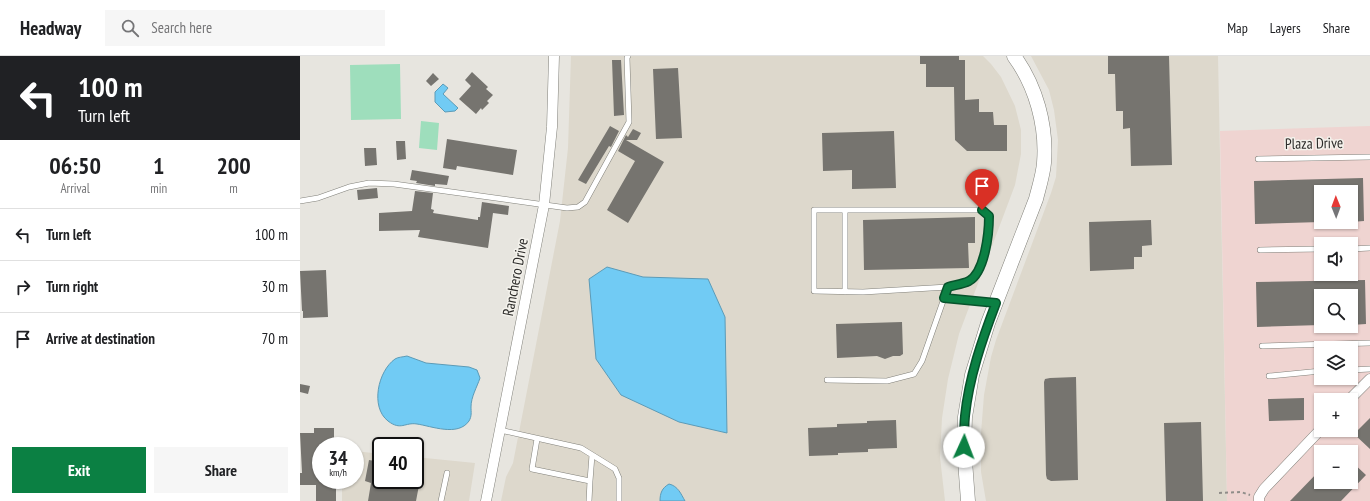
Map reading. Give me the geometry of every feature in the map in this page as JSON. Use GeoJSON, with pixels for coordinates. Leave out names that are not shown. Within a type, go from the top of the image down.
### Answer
{"type":"FeatureCollection","features":[{"type":"Feature","properties":{"kind":"street","name":"Ranchero Drive"},"geometry":{"type":"LineString","coordinates":[[486,501],[544,205],[552,127],[554,56]]}},
{"type":"Feature","properties":{"kind":"street"},"geometry":{"type":"LineString","coordinates":[[968,501],[964,454],[965,417],[976,362],[996,303],[1036,199],[1044,163],[1042,123],[1037,104],[1023,68],[1014,56]]}},
{"type":"Feature","properties":{"kind":"street"},"geometry":{"type":"LineString","coordinates":[[1356,393],[1370,379]]}},
{"type":"Feature","properties":{"kind":"street"},"geometry":{"type":"LineString","coordinates":[[1259,499],[1264,489],[1314,436]]}},
{"type":"Feature","properties":{"kind":"lane"},"geometry":{"type":"LineString","coordinates":[[300,201],[318,198],[349,187],[369,183],[394,184],[544,205],[572,208],[578,207],[585,202],[629,122],[628,56]]}},
{"type":"Feature","properties":{"kind":"lane","name":"Plaza Drive"},"geometry":{"type":"LineString","coordinates":[[1258,159],[1370,158]]}},
{"type":"Feature","properties":{"kind":"lane"},"geometry":{"type":"LineString","coordinates":[[814,210],[846,211],[982,210],[989,216],[989,226],[984,257],[979,270],[970,280],[948,287],[863,292],[814,291],[814,210]]}},
{"type":"Feature","properties":{"kind":"lane"},"geometry":{"type":"LineString","coordinates":[[845,292],[846,211]]}},
{"type":"Feature","properties":{"kind":"lane"},"geometry":{"type":"LineString","coordinates":[[1358,249],[1370,248]]}},
{"type":"Feature","properties":{"kind":"lane"},"geometry":{"type":"LineString","coordinates":[[1260,250],[1314,249]]}},
{"type":"Feature","properties":{"kind":"lane"},"geometry":{"type":"LineString","coordinates":[[827,380],[887,381],[914,374],[922,361],[948,287]]}},
{"type":"Feature","properties":{"kind":"lane"},"geometry":{"type":"LineString","coordinates":[[944,298],[996,303]]}},
{"type":"Feature","properties":{"kind":"lane"},"geometry":{"type":"LineString","coordinates":[[1262,346],[1370,343]]}},
{"type":"Feature","properties":{"kind":"lane"},"geometry":{"type":"LineString","coordinates":[[1358,370],[1370,369]]}},
{"type":"Feature","properties":{"kind":"lane"},"geometry":{"type":"LineString","coordinates":[[1268,376],[1314,372]]}},
{"type":"Feature","properties":{"kind":"lane"},"geometry":{"type":"LineString","coordinates":[[500,430],[580,448],[592,455],[615,469],[619,478],[619,501]]}},
{"type":"Feature","properties":{"kind":"lane"},"geometry":{"type":"LineString","coordinates":[[537,439],[532,469],[590,480]]}},
{"type":"Feature","properties":{"kind":"lane"},"geometry":{"type":"LineString","coordinates":[[590,501],[592,455]]}},
{"type":"Feature","properties":{"kind":"lane"},"geometry":{"type":"LineString","coordinates":[[441,501],[447,473]]}},
{"type":"Feature","properties":{"kind":"path"},"geometry":{"type":"LineString","coordinates":[[1219,493],[1240,492],[1259,499]]}},
{"type":"Feature","properties":{"kind":"shaded area"},"geometry":{"type":"Polygon","coordinates":[[[571,56],[983,56],[991,64],[1001,77],[1015,106],[1021,130],[1021,154],[1015,185],[959,334],[948,379],[942,418],[940,457],[945,501],[501,501],[506,477],[513,463],[560,221],[568,148],[571,56]]]}},
{"type":"Feature","properties":{"kind":"shaded area"},"geometry":{"type":"Polygon","coordinates":[[[1031,56],[1218,56],[1227,501],[986,501],[981,472],[981,433],[984,395],[991,357],[1056,177],[1058,140],[1054,110],[1049,90],[1031,56]]]}},
{"type":"Feature","properties":{"kind":"shaded area"},"geometry":{"type":"Polygon","coordinates":[[[1370,126],[1370,501],[1227,501],[1220,131],[1370,126]]]}},
{"type":"Feature","properties":{"kind":"shaded area"},"geometry":{"type":"Polygon","coordinates":[[[364,452],[372,453],[372,489],[424,489],[424,458],[475,463],[469,501],[342,501],[342,489],[364,489],[364,452]]]}},
{"type":"Feature","properties":{"kind":"green space"},"geometry":{"type":"Polygon","coordinates":[[[400,64],[401,119],[351,120],[350,65],[400,64]]]}},
{"type":"Feature","properties":{"kind":"green space"},"geometry":{"type":"Polygon","coordinates":[[[421,121],[439,123],[437,150],[419,148],[421,121]]]}},
{"type":"Feature","properties":{"kind":"water"},"geometry":{"type":"Polygon","coordinates":[[[443,84],[448,88],[443,94],[458,108],[455,111],[445,112],[435,102],[435,92],[443,84]]]}},
{"type":"Feature","properties":{"kind":"water"},"geometry":{"type":"Polygon","coordinates":[[[607,267],[643,277],[708,279],[725,317],[727,433],[679,422],[621,395],[596,359],[589,279],[607,267]]]}},
{"type":"Feature","properties":{"kind":"water"},"geometry":{"type":"Polygon","coordinates":[[[407,356],[426,363],[469,367],[477,370],[480,378],[471,403],[471,417],[464,426],[451,430],[417,424],[400,426],[392,424],[382,415],[379,407],[378,389],[384,372],[395,359],[407,356]]]}},
{"type":"Feature","properties":{"kind":"water"},"geometry":{"type":"Polygon","coordinates":[[[669,484],[677,488],[685,501],[660,501],[662,491],[669,484]]]}},
{"type":"Feature","properties":{"kind":"building"},"geometry":{"type":"Polygon","coordinates":[[[920,56],[959,56],[959,60],[965,60],[965,100],[979,99],[979,112],[993,112],[994,125],[1007,125],[1007,151],[967,151],[955,140],[954,87],[926,87],[926,64],[920,64],[920,56]]]}},
{"type":"Feature","properties":{"kind":"building"},"geometry":{"type":"Polygon","coordinates":[[[1108,56],[1169,56],[1172,165],[1131,166],[1130,128],[1123,129],[1123,111],[1116,111],[1115,74],[1108,74],[1108,56]]]}},
{"type":"Feature","properties":{"kind":"building"},"geometry":{"type":"Polygon","coordinates":[[[612,60],[621,60],[624,115],[614,116],[612,60]]]}},
{"type":"Feature","properties":{"kind":"building"},"geometry":{"type":"Polygon","coordinates":[[[678,68],[682,138],[656,139],[653,69],[678,68]]]}},
{"type":"Feature","properties":{"kind":"building"},"geometry":{"type":"Polygon","coordinates":[[[472,72],[488,87],[486,89],[493,95],[487,101],[489,103],[482,110],[481,108],[476,114],[459,99],[471,86],[465,80],[472,72]]]}},
{"type":"Feature","properties":{"kind":"building"},"geometry":{"type":"Polygon","coordinates":[[[433,73],[439,79],[431,86],[426,81],[433,73]]]}},
{"type":"Feature","properties":{"kind":"building"},"geometry":{"type":"Polygon","coordinates":[[[610,126],[619,131],[611,147],[609,146],[586,184],[578,180],[610,126]]]}},
{"type":"Feature","properties":{"kind":"building"},"geometry":{"type":"Polygon","coordinates":[[[633,129],[641,133],[637,140],[626,140],[664,162],[628,223],[607,210],[635,161],[618,151],[626,135],[628,137],[633,129]]]}},
{"type":"Feature","properties":{"kind":"building"},"geometry":{"type":"Polygon","coordinates":[[[894,131],[896,188],[852,189],[852,170],[823,171],[822,133],[894,131]]]}},
{"type":"Feature","properties":{"kind":"building"},"geometry":{"type":"Polygon","coordinates":[[[447,139],[517,150],[513,175],[457,166],[456,170],[443,168],[447,139]]]}},
{"type":"Feature","properties":{"kind":"building"},"geometry":{"type":"Polygon","coordinates":[[[396,141],[405,141],[406,159],[397,160],[396,141]]]}},
{"type":"Feature","properties":{"kind":"building"},"geometry":{"type":"Polygon","coordinates":[[[364,148],[376,148],[377,165],[365,166],[364,148]]]}},
{"type":"Feature","properties":{"kind":"building"},"geometry":{"type":"Polygon","coordinates":[[[412,170],[449,176],[447,185],[435,184],[435,186],[416,183],[417,181],[410,180],[412,170]]]}},
{"type":"Feature","properties":{"kind":"building"},"geometry":{"type":"Polygon","coordinates":[[[1363,178],[1364,221],[1358,221],[1358,185],[1314,185],[1314,222],[1255,224],[1254,181],[1363,178]]]}},
{"type":"Feature","properties":{"kind":"building"},"geometry":{"type":"Polygon","coordinates":[[[377,188],[378,198],[358,200],[357,190],[377,188]]]}},
{"type":"Feature","properties":{"kind":"building"},"geometry":{"type":"Polygon","coordinates":[[[415,191],[433,193],[431,209],[434,210],[433,213],[478,220],[478,217],[480,217],[482,202],[509,206],[508,215],[493,213],[488,248],[418,237],[420,230],[379,231],[379,213],[412,211],[415,191]]]}},
{"type":"Feature","properties":{"kind":"building"},"geometry":{"type":"Polygon","coordinates":[[[975,217],[975,243],[968,243],[969,268],[864,270],[863,220],[975,217]]]}},
{"type":"Feature","properties":{"kind":"building"},"geometry":{"type":"Polygon","coordinates":[[[1151,220],[1152,245],[1142,246],[1142,257],[1134,257],[1134,269],[1090,271],[1089,222],[1151,220]]]}},
{"type":"Feature","properties":{"kind":"building"},"geometry":{"type":"Polygon","coordinates":[[[326,270],[328,317],[303,318],[300,271],[326,270]]]}},
{"type":"Feature","properties":{"kind":"building"},"geometry":{"type":"Polygon","coordinates":[[[1365,280],[1366,324],[1358,325],[1358,289],[1314,289],[1314,325],[1257,327],[1256,282],[1365,280]]]}},
{"type":"Feature","properties":{"kind":"building"},"geometry":{"type":"Polygon","coordinates":[[[902,322],[903,354],[900,356],[893,356],[885,359],[877,356],[837,358],[836,324],[902,322]]]}},
{"type":"Feature","properties":{"kind":"building"},"geometry":{"type":"Polygon","coordinates":[[[1076,377],[1078,480],[1051,481],[1047,479],[1046,475],[1044,382],[1045,379],[1050,378],[1076,377]]]}},
{"type":"Feature","properties":{"kind":"building"},"geometry":{"type":"Polygon","coordinates":[[[300,384],[310,386],[308,394],[300,392],[300,384]]]}},
{"type":"Feature","properties":{"kind":"building"},"geometry":{"type":"Polygon","coordinates":[[[1304,398],[1304,420],[1269,421],[1268,399],[1304,398]]]}},
{"type":"Feature","properties":{"kind":"building"},"geometry":{"type":"Polygon","coordinates":[[[1370,418],[1370,449],[1357,437],[1358,430],[1370,418]]]}},
{"type":"Feature","properties":{"kind":"building"},"geometry":{"type":"Polygon","coordinates":[[[896,420],[897,448],[868,449],[868,452],[838,453],[838,455],[809,456],[808,428],[837,427],[837,424],[867,423],[867,421],[896,420]]]}},
{"type":"Feature","properties":{"kind":"building"},"geometry":{"type":"Polygon","coordinates":[[[1201,422],[1203,501],[1166,501],[1164,423],[1201,422]]]}},
{"type":"Feature","properties":{"kind":"building"},"geometry":{"type":"Polygon","coordinates":[[[314,428],[334,428],[334,437],[312,437],[312,485],[300,485],[300,473],[302,473],[300,433],[314,433],[314,428]]]}},
{"type":"Feature","properties":{"kind":"building"},"geometry":{"type":"Polygon","coordinates":[[[369,460],[372,460],[372,489],[418,489],[416,501],[368,501],[371,483],[365,481],[369,460]]]}},
{"type":"Feature","properties":{"kind":"building"},"geometry":{"type":"Polygon","coordinates":[[[1358,468],[1366,475],[1358,483],[1358,468]]]}},
{"type":"Feature","properties":{"kind":"building"},"geometry":{"type":"Polygon","coordinates":[[[1314,476],[1314,489],[1353,489],[1341,501],[1290,501],[1314,476]]]}},
{"type":"Feature","properties":{"kind":"building"},"geometry":{"type":"Polygon","coordinates":[[[316,489],[336,489],[336,501],[316,501],[316,489]]]}},
{"type":"Feature","properties":{"kind":"route"},"geometry":{"type":"LineString","coordinates":[[964,447],[965,417],[972,375],[977,356],[996,303],[944,298],[948,287],[970,280],[979,270],[984,257],[989,226],[989,216],[982,210]]}}]}
